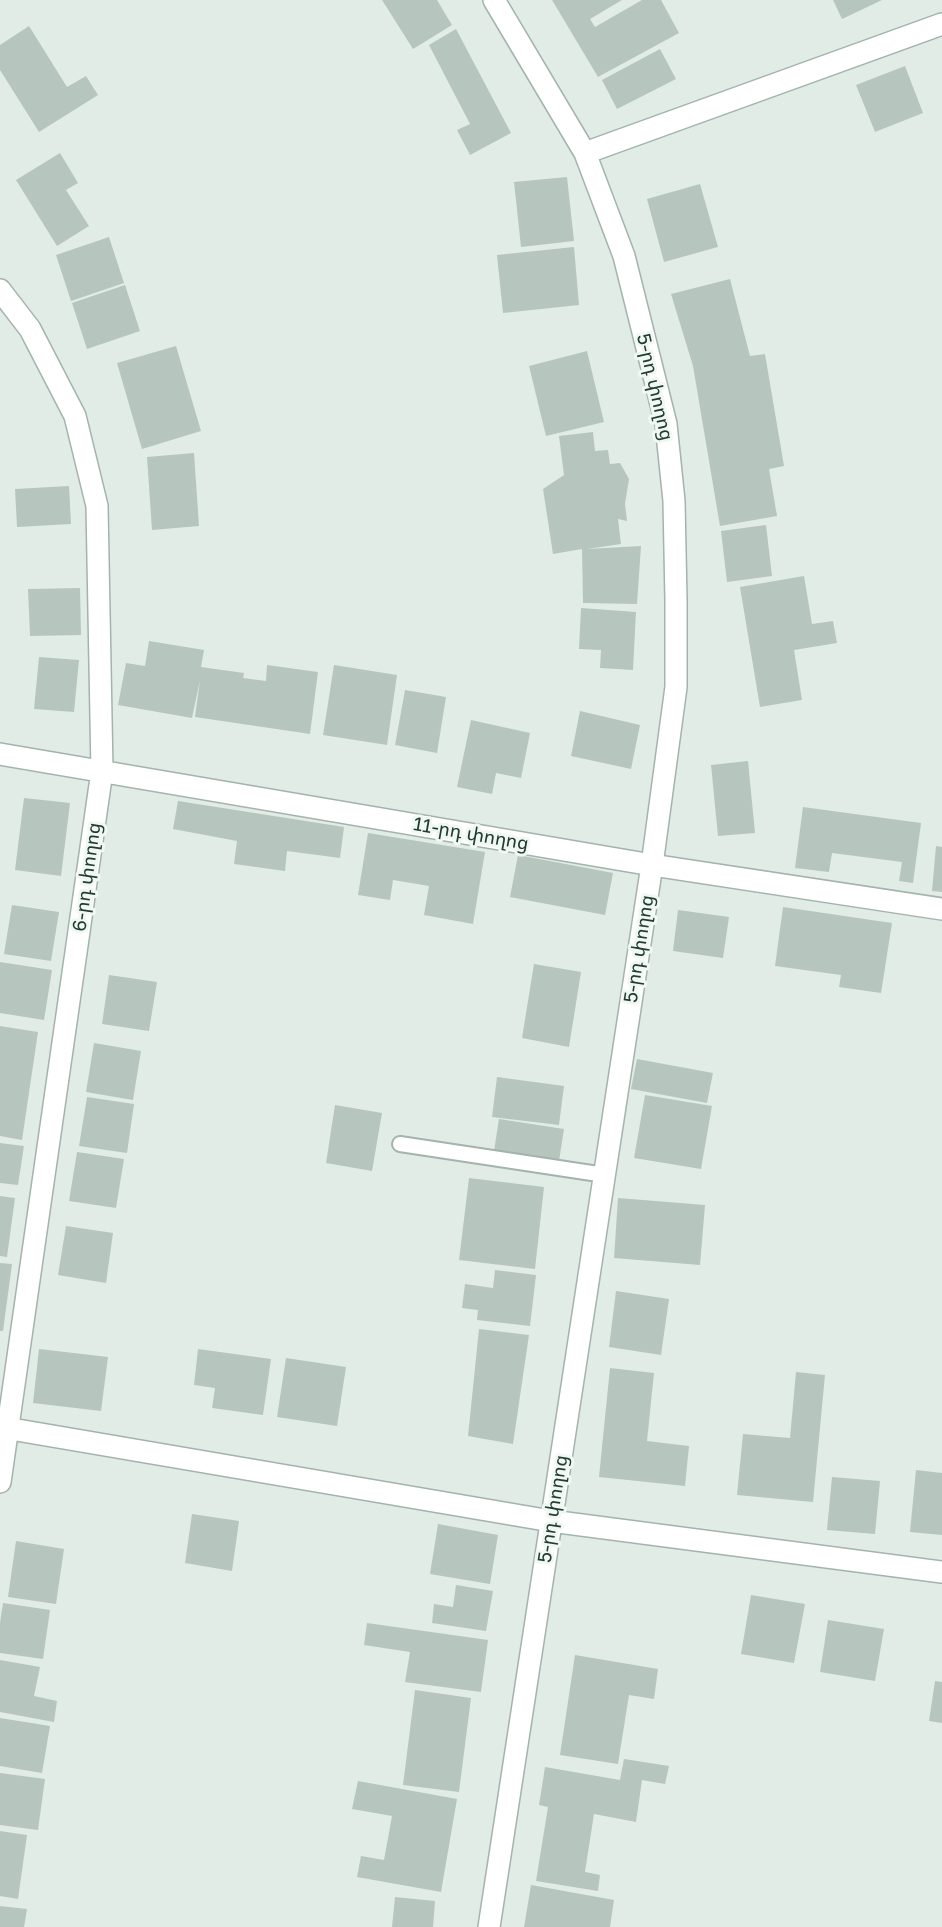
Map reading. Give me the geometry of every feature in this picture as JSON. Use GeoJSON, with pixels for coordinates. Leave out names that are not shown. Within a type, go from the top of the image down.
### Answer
{"type":"FeatureCollection","features":[{"type":"Feature","properties":{"kind":"street","name":"5-րդ փողոց"},"geometry":{"type":"LineString","coordinates":[[489,1927],[652,864],[676,687],[674,501],[666,424],[624,256],[585,153],[494,0]]}},
{"type":"Feature","properties":{"kind":"street"},"geometry":{"type":"LineString","coordinates":[[585,153],[942,24]]}},
{"type":"Feature","properties":{"kind":"street","name":"6-րդ փողոց"},"geometry":{"type":"LineString","coordinates":[[0,290],[30,329],[75,416],[97,506],[102,771],[4,1428],[0,1482]]}},
{"type":"Feature","properties":{"kind":"street","name":"11-րդ փողոց"},"geometry":{"type":"LineString","coordinates":[[0,754],[652,864],[942,909]]}},
{"type":"Feature","properties":{"kind":"street"},"geometry":{"type":"LineString","coordinates":[[4,1428],[551,1521],[942,1572]]}},
{"type":"Feature","properties":{"kind":"lane"},"geometry":{"type":"LineString","coordinates":[[400,1144],[605,1175]]}},
{"type":"Feature","properties":{"kind":"building"},"geometry":{"type":"Polygon","coordinates":[[[382,0],[437,0],[452,25],[413,49],[382,0]]]}},
{"type":"Feature","properties":{"kind":"building"},"geometry":{"type":"Polygon","coordinates":[[[552,0],[622,0],[590,19],[595,27],[642,0],[661,0],[679,33],[598,77],[552,0]]]}},
{"type":"Feature","properties":{"kind":"building"},"geometry":{"type":"Polygon","coordinates":[[[833,0],[882,0],[842,19],[833,0]]]}},
{"type":"Feature","properties":{"kind":"building"},"geometry":{"type":"Polygon","coordinates":[[[29,26],[67,87],[86,76],[98,95],[39,132],[0,70],[0,45],[29,26]]]}},
{"type":"Feature","properties":{"kind":"building"},"geometry":{"type":"Polygon","coordinates":[[[456,29],[511,133],[470,155],[457,130],[470,124],[429,45],[456,29]]]}},
{"type":"Feature","properties":{"kind":"building"},"geometry":{"type":"Polygon","coordinates":[[[660,49],[676,79],[617,109],[602,80],[660,49]]]}},
{"type":"Feature","properties":{"kind":"building"},"geometry":{"type":"Polygon","coordinates":[[[905,66],[923,113],[875,132],[856,85],[905,66]]]}},
{"type":"Feature","properties":{"kind":"building"},"geometry":{"type":"Polygon","coordinates":[[[60,153],[78,183],[66,190],[89,226],[57,246],[16,180],[60,153]]]}},
{"type":"Feature","properties":{"kind":"building"},"geometry":{"type":"Polygon","coordinates":[[[567,177],[574,241],[521,247],[514,182],[567,177]]]}},
{"type":"Feature","properties":{"kind":"building"},"geometry":{"type":"Polygon","coordinates":[[[700,184],[718,247],[664,262],[647,199],[700,184]]]}},
{"type":"Feature","properties":{"kind":"building"},"geometry":{"type":"Polygon","coordinates":[[[109,237],[124,283],[71,301],[56,255],[109,237]]]}},
{"type":"Feature","properties":{"kind":"building"},"geometry":{"type":"Polygon","coordinates":[[[574,247],[579,305],[503,313],[497,255],[574,247]]]}},
{"type":"Feature","properties":{"kind":"building"},"geometry":{"type":"Polygon","coordinates":[[[730,279],[750,356],[765,354],[784,466],[769,469],[777,516],[720,526],[693,366],[671,294],[730,279]]]}},
{"type":"Feature","properties":{"kind":"building"},"geometry":{"type":"Polygon","coordinates":[[[125,285],[140,331],[87,349],[72,303],[125,285]]]}},
{"type":"Feature","properties":{"kind":"building"},"geometry":{"type":"Polygon","coordinates":[[[176,346],[201,431],[142,449],[117,363],[176,346]]]}},
{"type":"Feature","properties":{"kind":"building"},"geometry":{"type":"Polygon","coordinates":[[[587,351],[604,422],[546,436],[529,366],[587,351]]]}},
{"type":"Feature","properties":{"kind":"building"},"geometry":{"type":"Polygon","coordinates":[[[593,432],[595,451],[608,450],[610,464],[620,463],[629,479],[625,504],[627,521],[618,519],[621,544],[587,549],[641,546],[637,604],[583,603],[582,549],[553,554],[543,489],[564,475],[559,436],[593,432]]]}},
{"type":"Feature","properties":{"kind":"building"},"geometry":{"type":"Polygon","coordinates":[[[194,453],[199,526],[152,530],[147,457],[194,453]]]}},
{"type":"Feature","properties":{"kind":"building"},"geometry":{"type":"Polygon","coordinates":[[[69,486],[71,524],[17,527],[15,489],[69,486]]]}},
{"type":"Feature","properties":{"kind":"building"},"geometry":{"type":"Polygon","coordinates":[[[766,525],[772,576],[727,582],[721,531],[766,525]]]}},
{"type":"Feature","properties":{"kind":"building"},"geometry":{"type":"Polygon","coordinates":[[[804,576],[812,624],[833,621],[837,643],[794,650],[802,700],[760,707],[740,587],[804,576]]]}},
{"type":"Feature","properties":{"kind":"building"},"geometry":{"type":"Polygon","coordinates":[[[80,588],[81,635],[30,636],[28,589],[80,588]]]}},
{"type":"Feature","properties":{"kind":"building"},"geometry":{"type":"Polygon","coordinates":[[[581,608],[636,612],[633,670],[600,668],[601,650],[579,649],[581,608]]]}},
{"type":"Feature","properties":{"kind":"building"},"geometry":{"type":"Polygon","coordinates":[[[149,641],[204,650],[201,667],[244,673],[243,678],[266,681],[267,665],[318,672],[310,734],[195,717],[200,680],[192,718],[118,705],[126,663],[145,666],[149,641]]]}},
{"type":"Feature","properties":{"kind":"building"},"geometry":{"type":"Polygon","coordinates":[[[39,657],[79,660],[74,712],[34,709],[39,657]]]}},
{"type":"Feature","properties":{"kind":"building"},"geometry":{"type":"Polygon","coordinates":[[[334,665],[397,675],[387,745],[323,735],[334,665]]]}},
{"type":"Feature","properties":{"kind":"building"},"geometry":{"type":"Polygon","coordinates":[[[405,690],[446,697],[437,753],[395,745],[405,690]]]}},
{"type":"Feature","properties":{"kind":"building"},"geometry":{"type":"Polygon","coordinates":[[[580,711],[640,725],[631,769],[571,756],[580,711]]]}},
{"type":"Feature","properties":{"kind":"building"},"geometry":{"type":"Polygon","coordinates":[[[471,720],[530,733],[521,778],[496,773],[492,794],[457,787],[471,720]]]}},
{"type":"Feature","properties":{"kind":"building"},"geometry":{"type":"Polygon","coordinates":[[[748,761],[755,833],[718,836],[711,765],[748,761]]]}},
{"type":"Feature","properties":{"kind":"building"},"geometry":{"type":"Polygon","coordinates":[[[24,798],[70,803],[61,876],[15,870],[24,798]]]}},
{"type":"Feature","properties":{"kind":"building"},"geometry":{"type":"Polygon","coordinates":[[[178,801],[344,827],[340,858],[287,851],[285,871],[234,864],[237,841],[173,829],[178,801]]]}},
{"type":"Feature","properties":{"kind":"building"},"geometry":{"type":"Polygon","coordinates":[[[803,807],[921,823],[913,883],[899,881],[902,862],[832,853],[829,872],[795,868],[803,807]]]}},
{"type":"Feature","properties":{"kind":"building"},"geometry":{"type":"Polygon","coordinates":[[[368,833],[485,852],[473,924],[424,915],[429,886],[393,880],[390,900],[358,895],[368,833]]]}},
{"type":"Feature","properties":{"kind":"building"},"geometry":{"type":"Polygon","coordinates":[[[936,846],[942,847],[942,892],[932,891],[936,846]]]}},
{"type":"Feature","properties":{"kind":"building"},"geometry":{"type":"Polygon","coordinates":[[[518,855],[613,873],[605,915],[510,897],[518,855]]]}},
{"type":"Feature","properties":{"kind":"building"},"geometry":{"type":"Polygon","coordinates":[[[12,905],[59,912],[51,961],[4,954],[12,905]]]}},
{"type":"Feature","properties":{"kind":"building"},"geometry":{"type":"Polygon","coordinates":[[[783,907],[892,923],[881,993],[839,987],[841,975],[775,966],[783,907]]]}},
{"type":"Feature","properties":{"kind":"building"},"geometry":{"type":"Polygon","coordinates":[[[678,910],[729,917],[723,958],[673,951],[678,910]]]}},
{"type":"Feature","properties":{"kind":"building"},"geometry":{"type":"Polygon","coordinates":[[[0,962],[52,970],[44,1020],[0,1013],[0,962]]]}},
{"type":"Feature","properties":{"kind":"building"},"geometry":{"type":"Polygon","coordinates":[[[534,964],[581,972],[569,1047],[522,1038],[534,964]]]}},
{"type":"Feature","properties":{"kind":"building"},"geometry":{"type":"Polygon","coordinates":[[[109,975],[157,982],[149,1031],[102,1024],[109,975]]]}},
{"type":"Feature","properties":{"kind":"building"},"geometry":{"type":"Polygon","coordinates":[[[0,1026],[38,1032],[22,1140],[0,1136],[0,1026]]]}},
{"type":"Feature","properties":{"kind":"building"},"geometry":{"type":"Polygon","coordinates":[[[94,1043],[141,1051],[133,1100],[86,1092],[94,1043]]]}},
{"type":"Feature","properties":{"kind":"building"},"geometry":{"type":"Polygon","coordinates":[[[637,1059],[713,1073],[707,1103],[631,1089],[637,1059]]]}},
{"type":"Feature","properties":{"kind":"building"},"geometry":{"type":"Polygon","coordinates":[[[497,1077],[564,1086],[559,1125],[492,1117],[497,1077]]]}},
{"type":"Feature","properties":{"kind":"building"},"geometry":{"type":"Polygon","coordinates":[[[645,1095],[712,1106],[701,1169],[634,1158],[645,1095]]]}},
{"type":"Feature","properties":{"kind":"building"},"geometry":{"type":"Polygon","coordinates":[[[87,1097],[134,1104],[127,1153],[79,1146],[87,1097]]]}},
{"type":"Feature","properties":{"kind":"building"},"geometry":{"type":"Polygon","coordinates":[[[335,1105],[382,1113],[372,1171],[326,1163],[335,1105]]]}},
{"type":"Feature","properties":{"kind":"building"},"geometry":{"type":"Polygon","coordinates":[[[499,1119],[564,1129],[559,1161],[494,1151],[499,1119]]]}},
{"type":"Feature","properties":{"kind":"building"},"geometry":{"type":"Polygon","coordinates":[[[0,1143],[24,1146],[18,1185],[0,1183],[0,1143]]]}},
{"type":"Feature","properties":{"kind":"building"},"geometry":{"type":"Polygon","coordinates":[[[77,1152],[124,1159],[116,1208],[69,1201],[77,1152]]]}},
{"type":"Feature","properties":{"kind":"building"},"geometry":{"type":"Polygon","coordinates":[[[469,1178],[544,1187],[535,1269],[459,1260],[469,1178]]]}},
{"type":"Feature","properties":{"kind":"building"},"geometry":{"type":"Polygon","coordinates":[[[0,1196],[15,1198],[7,1257],[0,1256],[0,1196]]]}},
{"type":"Feature","properties":{"kind":"building"},"geometry":{"type":"Polygon","coordinates":[[[618,1198],[705,1205],[700,1265],[614,1258],[618,1198]]]}},
{"type":"Feature","properties":{"kind":"building"},"geometry":{"type":"Polygon","coordinates":[[[66,1226],[113,1233],[106,1283],[58,1275],[66,1226]]]}},
{"type":"Feature","properties":{"kind":"building"},"geometry":{"type":"Polygon","coordinates":[[[0,1263],[12,1264],[3,1331],[0,1331],[0,1263]]]}},
{"type":"Feature","properties":{"kind":"building"},"geometry":{"type":"Polygon","coordinates":[[[495,1270],[536,1275],[530,1326],[477,1320],[478,1310],[462,1308],[465,1284],[493,1288],[495,1270]]]}},
{"type":"Feature","properties":{"kind":"building"},"geometry":{"type":"Polygon","coordinates":[[[616,1291],[669,1299],[661,1355],[609,1347],[616,1291]]]}},
{"type":"Feature","properties":{"kind":"building"},"geometry":{"type":"Polygon","coordinates":[[[479,1329],[529,1335],[513,1444],[468,1436],[479,1329]]]}},
{"type":"Feature","properties":{"kind":"building"},"geometry":{"type":"Polygon","coordinates":[[[39,1349],[108,1357],[101,1411],[33,1403],[39,1349]]]}},
{"type":"Feature","properties":{"kind":"building"},"geometry":{"type":"Polygon","coordinates":[[[198,1349],[271,1359],[263,1415],[212,1408],[215,1388],[194,1385],[198,1349]]]}},
{"type":"Feature","properties":{"kind":"building"},"geometry":{"type":"Polygon","coordinates":[[[286,1358],[346,1367],[337,1426],[277,1417],[286,1358]]]}},
{"type":"Feature","properties":{"kind":"building"},"geometry":{"type":"Polygon","coordinates":[[[610,1368],[654,1373],[647,1441],[689,1446],[685,1486],[599,1477],[610,1368]]]}},
{"type":"Feature","properties":{"kind":"building"},"geometry":{"type":"Polygon","coordinates":[[[796,1372],[825,1375],[813,1502],[737,1495],[743,1434],[790,1438],[796,1372]]]}},
{"type":"Feature","properties":{"kind":"building"},"geometry":{"type":"Polygon","coordinates":[[[916,1470],[942,1473],[942,1535],[910,1532],[916,1470]]]}},
{"type":"Feature","properties":{"kind":"building"},"geometry":{"type":"Polygon","coordinates":[[[832,1477],[880,1481],[875,1534],[827,1530],[832,1477]]]}},
{"type":"Feature","properties":{"kind":"building"},"geometry":{"type":"Polygon","coordinates":[[[192,1514],[239,1521],[232,1571],[185,1563],[192,1514]]]}},
{"type":"Feature","properties":{"kind":"building"},"geometry":{"type":"Polygon","coordinates":[[[438,1524],[498,1535],[490,1584],[430,1574],[438,1524]]]}},
{"type":"Feature","properties":{"kind":"building"},"geometry":{"type":"Polygon","coordinates":[[[16,1541],[64,1549],[56,1604],[8,1597],[16,1541]]]}},
{"type":"Feature","properties":{"kind":"building"},"geometry":{"type":"Polygon","coordinates":[[[456,1585],[493,1591],[486,1631],[432,1623],[434,1604],[453,1607],[456,1585]]]}},
{"type":"Feature","properties":{"kind":"building"},"geometry":{"type":"Polygon","coordinates":[[[751,1595],[805,1604],[794,1663],[741,1654],[751,1595]]]}},
{"type":"Feature","properties":{"kind":"building"},"geometry":{"type":"Polygon","coordinates":[[[3,1603],[50,1610],[43,1659],[0,1653],[3,1603]]]}},
{"type":"Feature","properties":{"kind":"building"},"geometry":{"type":"Polygon","coordinates":[[[828,1620],[884,1629],[875,1681],[820,1672],[828,1620]]]}},
{"type":"Feature","properties":{"kind":"building"},"geometry":{"type":"Polygon","coordinates":[[[367,1623],[488,1640],[481,1692],[405,1682],[410,1652],[364,1645],[367,1623]]]}},
{"type":"Feature","properties":{"kind":"building"},"geometry":{"type":"Polygon","coordinates":[[[575,1655],[658,1669],[654,1699],[629,1695],[618,1764],[560,1755],[575,1655]]]}},
{"type":"Feature","properties":{"kind":"building"},"geometry":{"type":"Polygon","coordinates":[[[0,1660],[40,1667],[34,1696],[57,1701],[54,1722],[0,1712],[0,1660]]]}},
{"type":"Feature","properties":{"kind":"building"},"geometry":{"type":"Polygon","coordinates":[[[935,1681],[942,1682],[942,1723],[929,1721],[935,1681]]]}},
{"type":"Feature","properties":{"kind":"building"},"geometry":{"type":"Polygon","coordinates":[[[415,1690],[471,1698],[459,1792],[403,1785],[415,1690]]]}},
{"type":"Feature","properties":{"kind":"building"},"geometry":{"type":"Polygon","coordinates":[[[0,1718],[50,1726],[42,1773],[0,1766],[0,1718]]]}},
{"type":"Feature","properties":{"kind":"building"},"geometry":{"type":"Polygon","coordinates":[[[624,1759],[669,1766],[665,1784],[642,1780],[636,1822],[594,1814],[585,1872],[600,1875],[598,1891],[536,1881],[548,1807],[539,1805],[545,1767],[620,1780],[624,1759]]]}},
{"type":"Feature","properties":{"kind":"building"},"geometry":{"type":"Polygon","coordinates":[[[0,1773],[45,1779],[38,1830],[0,1825],[0,1773]]]}},
{"type":"Feature","properties":{"kind":"building"},"geometry":{"type":"Polygon","coordinates":[[[358,1781],[457,1799],[441,1892],[357,1877],[361,1856],[384,1860],[392,1816],[352,1809],[358,1781]]]}},
{"type":"Feature","properties":{"kind":"building"},"geometry":{"type":"Polygon","coordinates":[[[0,1831],[27,1835],[18,1899],[0,1896],[0,1831]]]}},
{"type":"Feature","properties":{"kind":"building"},"geometry":{"type":"Polygon","coordinates":[[[531,1885],[614,1900],[610,1927],[524,1927],[531,1885]]]}},
{"type":"Feature","properties":{"kind":"building"},"geometry":{"type":"Polygon","coordinates":[[[395,1897],[435,1901],[433,1927],[392,1927],[395,1897]]]}},
{"type":"Feature","properties":{"kind":"building"},"geometry":{"type":"Polygon","coordinates":[[[0,1906],[27,1909],[24,1927],[0,1927],[0,1906]]]}}]}
